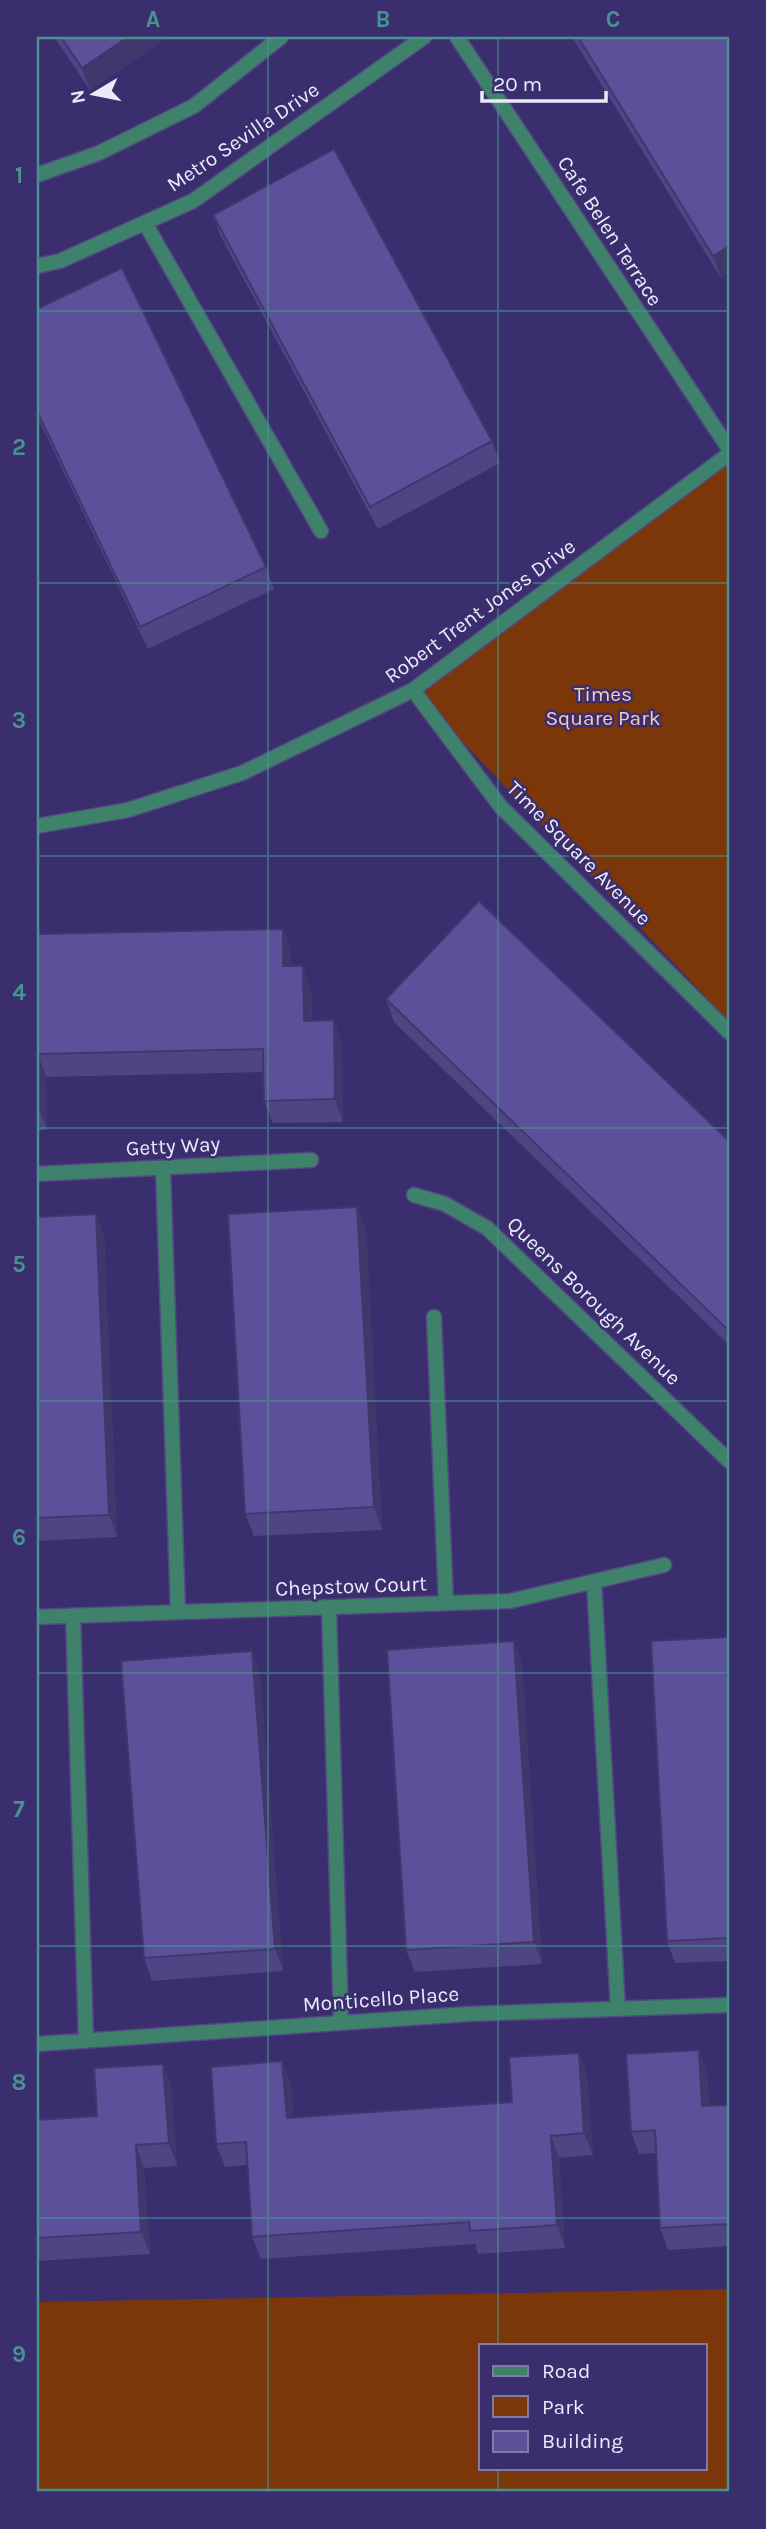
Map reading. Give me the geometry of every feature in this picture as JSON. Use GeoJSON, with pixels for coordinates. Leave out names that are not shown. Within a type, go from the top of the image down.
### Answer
{"type":"FeatureCollection","features":[{"type":"Feature","properties":{"kind":"street"},"geometry":{"type":"LineString","coordinates":[[37,175],[99,153],[194,106],[281,37]]}},
{"type":"Feature","properties":{"kind":"street","name":"Metro Sevilla Drive"},"geometry":{"type":"LineString","coordinates":[[37,265],[60,261],[193,201],[424,37]]}},
{"type":"Feature","properties":{"kind":"street","name":"Cafe Belen Terrace"},"geometry":{"type":"LineString","coordinates":[[457,37],[729,449]]}},
{"type":"Feature","properties":{"kind":"street"},"geometry":{"type":"LineString","coordinates":[[145,223],[321,531]]}},
{"type":"Feature","properties":{"kind":"street","name":"Robert Trent Jones Drive"},"geometry":{"type":"LineString","coordinates":[[37,826],[128,810],[242,774],[413,690],[729,454]]}},
{"type":"Feature","properties":{"kind":"street","name":"Time Square Avenue"},"geometry":{"type":"LineString","coordinates":[[413,690],[501,807],[729,1032]]}},
{"type":"Feature","properties":{"kind":"street","name":"Getty Way"},"geometry":{"type":"LineString","coordinates":[[37,1174],[310,1160]]}},
{"type":"Feature","properties":{"kind":"street"},"geometry":{"type":"LineString","coordinates":[[163,1168],[178,1612]]}},
{"type":"Feature","properties":{"kind":"street","name":"Queens Borough Avenue"},"geometry":{"type":"LineString","coordinates":[[414,1195],[445,1204],[487,1228],[729,1461]]}},
{"type":"Feature","properties":{"kind":"street"},"geometry":{"type":"LineString","coordinates":[[434,1317],[446,1603]]}},
{"type":"Feature","properties":{"kind":"street","name":"Chepstow Court"},"geometry":{"type":"LineString","coordinates":[[37,1617],[510,1601],[664,1565]]}},
{"type":"Feature","properties":{"kind":"street"},"geometry":{"type":"LineString","coordinates":[[594,1581],[618,2009]]}},
{"type":"Feature","properties":{"kind":"street"},"geometry":{"type":"LineString","coordinates":[[329,1608],[341,2023]]}},
{"type":"Feature","properties":{"kind":"street"},"geometry":{"type":"LineString","coordinates":[[73,1615],[86,2040]]}},
{"type":"Feature","properties":{"kind":"street","name":"Monticello Place"},"geometry":{"type":"LineString","coordinates":[[37,2044],[468,2014],[729,2005]]}},
{"type":"Feature","properties":{"kind":"green space","name":"Times Square Park"},"geometry":{"type":"Polygon","coordinates":[[[729,455],[729,1021],[413,690],[729,455]]]}},
{"type":"Feature","properties":{"kind":"green space"},"geometry":{"type":"Polygon","coordinates":[[[729,2289],[729,2492],[37,2492],[37,2302],[729,2289]]]}},
{"type":"Feature","properties":{"kind":"building"},"geometry":{"type":"Polygon","coordinates":[[[61,37],[128,37],[82,68],[61,37]]]}},
{"type":"Feature","properties":{"kind":"building"},"geometry":{"type":"Polygon","coordinates":[[[578,37],[729,37],[729,246],[713,256],[578,37]]]}},
{"type":"Feature","properties":{"kind":"building"},"geometry":{"type":"Polygon","coordinates":[[[334,149],[492,441],[370,507],[213,215],[334,149]]]}},
{"type":"Feature","properties":{"kind":"building"},"geometry":{"type":"Polygon","coordinates":[[[122,268],[266,567],[140,627],[37,411],[37,309],[122,268]]]}},
{"type":"Feature","properties":{"kind":"building"},"geometry":{"type":"Polygon","coordinates":[[[479,901],[729,1141],[729,1331],[386,999],[479,901]]]}},
{"type":"Feature","properties":{"kind":"building"},"geometry":{"type":"Polygon","coordinates":[[[283,929],[283,966],[303,966],[304,1021],[334,1020],[335,1099],[264,1101],[263,1049],[38,1054],[37,1108],[37,934],[283,929]]]}},
{"type":"Feature","properties":{"kind":"building"},"geometry":{"type":"Polygon","coordinates":[[[357,1207],[374,1507],[245,1514],[228,1214],[357,1207]]]}},
{"type":"Feature","properties":{"kind":"building"},"geometry":{"type":"Polygon","coordinates":[[[96,1214],[109,1515],[37,1518],[37,1217],[96,1214]]]}},
{"type":"Feature","properties":{"kind":"building"},"geometry":{"type":"Polygon","coordinates":[[[729,1637],[729,1938],[667,1941],[651,1641],[729,1637]]]}},
{"type":"Feature","properties":{"kind":"building"},"geometry":{"type":"Polygon","coordinates":[[[514,1641],[534,1942],[406,1950],[387,1650],[514,1641]]]}},
{"type":"Feature","properties":{"kind":"building"},"geometry":{"type":"Polygon","coordinates":[[[252,1651],[275,1949],[144,1958],[121,1661],[252,1651]]]}},
{"type":"Feature","properties":{"kind":"building"},"geometry":{"type":"Polygon","coordinates":[[[699,2050],[702,2106],[729,2105],[729,2224],[660,2228],[655,2130],[631,2132],[626,2054],[699,2050]]]}},
{"type":"Feature","properties":{"kind":"building"},"geometry":{"type":"Polygon","coordinates":[[[579,2053],[584,2133],[551,2136],[557,2225],[470,2231],[469,2222],[252,2237],[246,2142],[216,2144],[211,2067],[282,2061],[287,2118],[512,2102],[509,2057],[579,2053]]]}},
{"type":"Feature","properties":{"kind":"building"},"geometry":{"type":"Polygon","coordinates":[[[163,2064],[169,2143],[136,2145],[141,2232],[37,2238],[37,2120],[97,2116],[94,2068],[163,2064]]]}}]}
